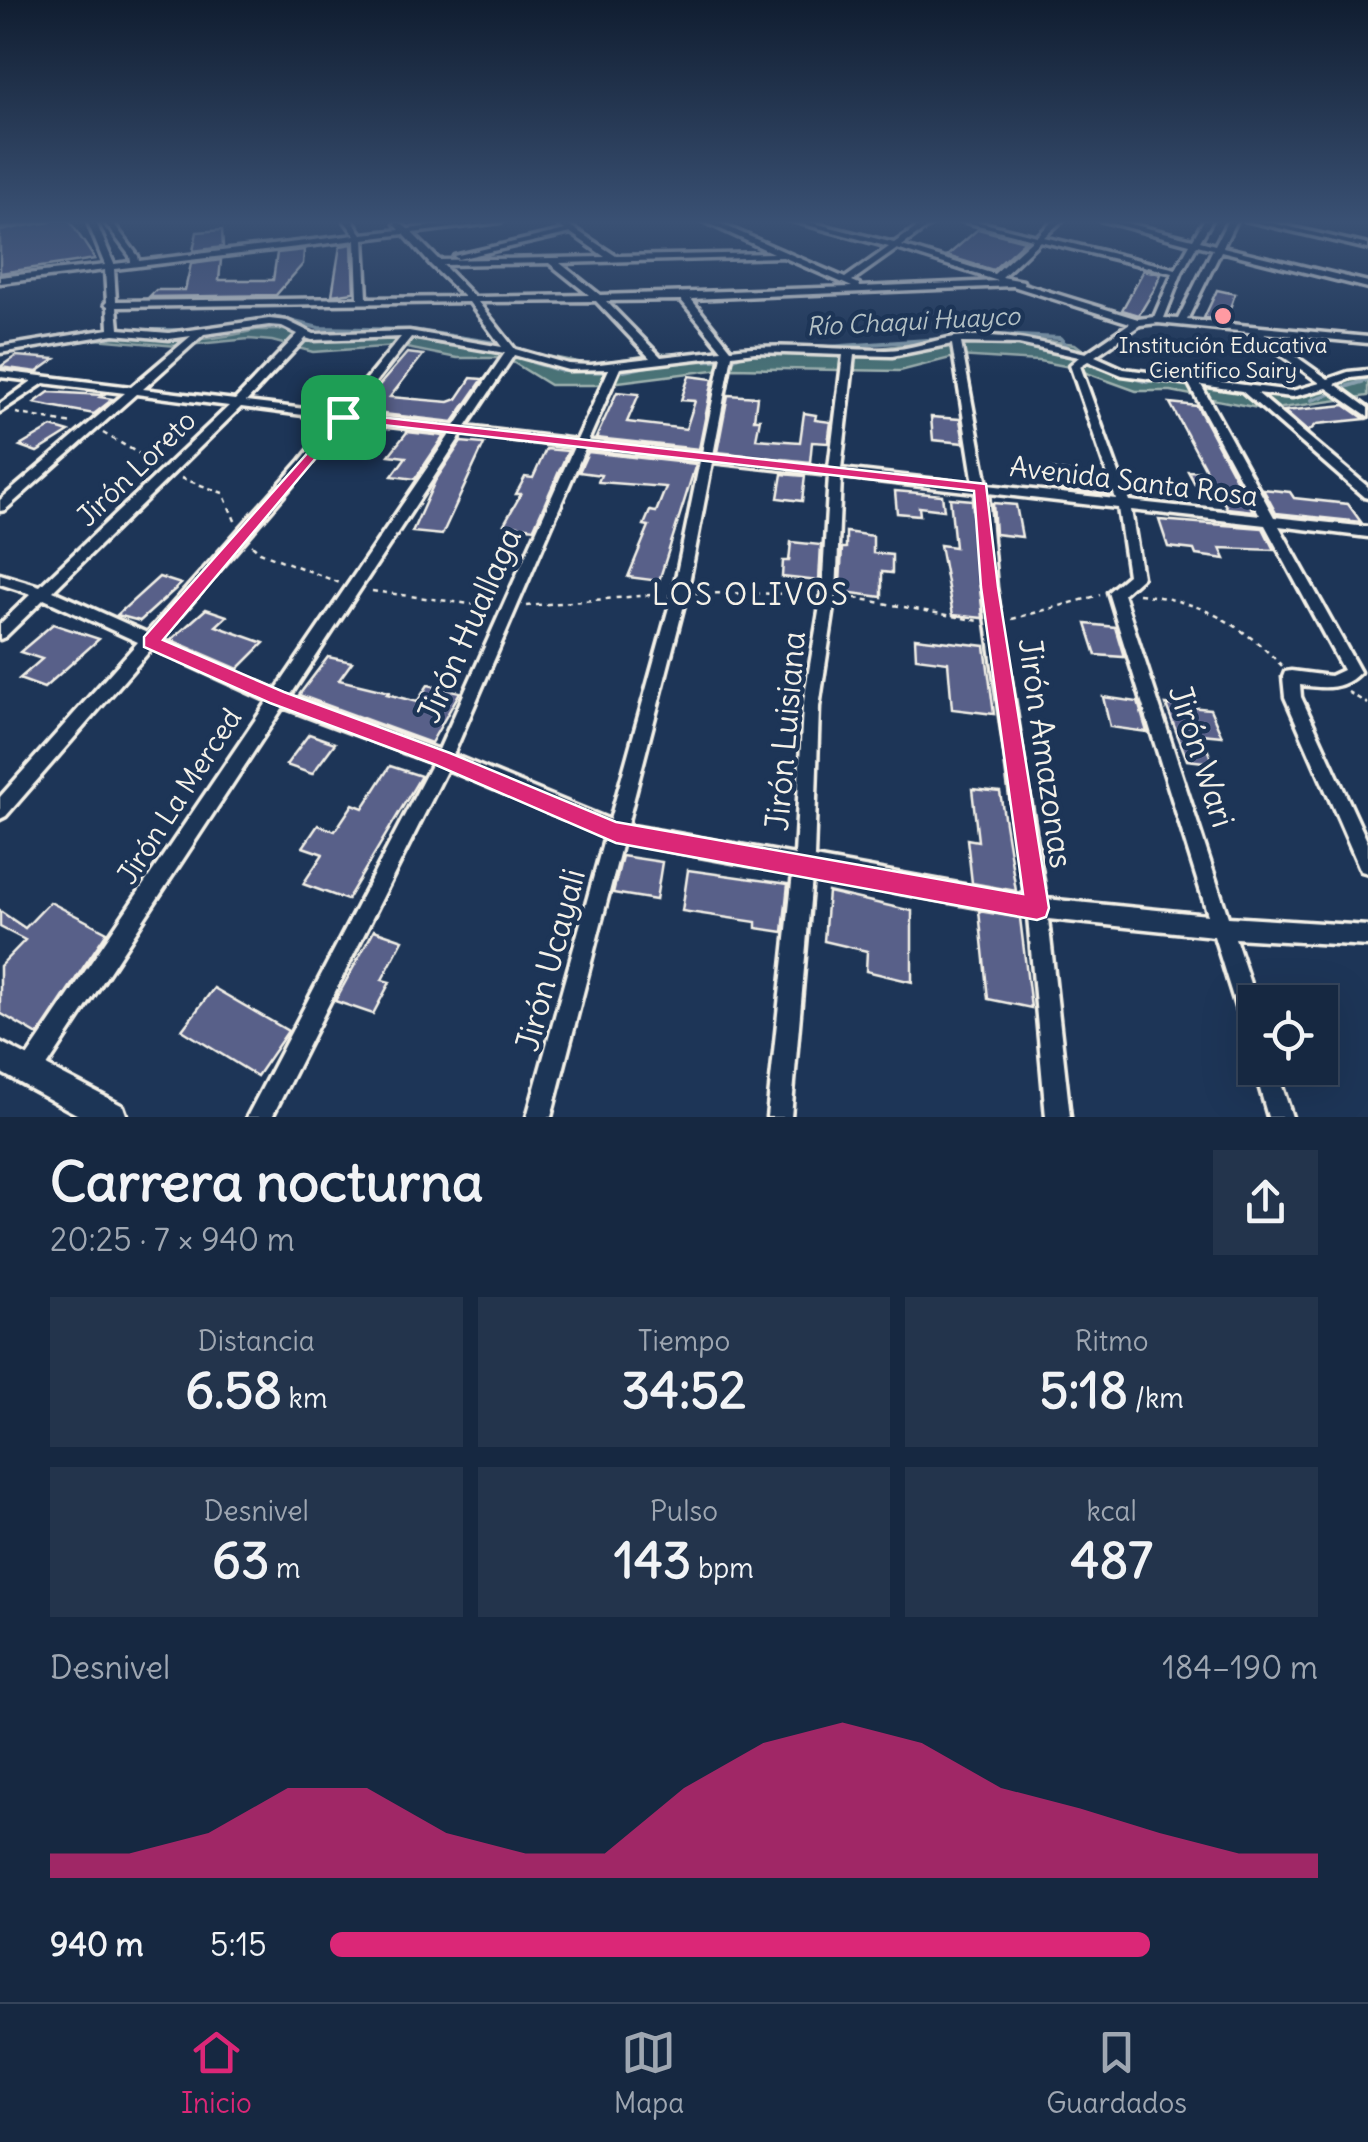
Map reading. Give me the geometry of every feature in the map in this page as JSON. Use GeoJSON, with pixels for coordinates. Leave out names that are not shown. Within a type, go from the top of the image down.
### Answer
{"type":"FeatureCollection","features":[{"type":"Feature","properties":{"kind":"street"},"geometry":{"type":"LineString","coordinates":[[0,278],[43,272]]}},
{"type":"Feature","properties":{"kind":"street"},"geometry":{"type":"LineString","coordinates":[[110,272],[114,330]]}},
{"type":"Feature","properties":{"kind":"street"},"geometry":{"type":"LineString","coordinates":[[361,272],[363,302]]}},
{"type":"Feature","properties":{"kind":"street"},"geometry":{"type":"LineString","coordinates":[[444,272],[472,300],[511,351]]}},
{"type":"Feature","properties":{"kind":"street"},"geometry":{"type":"LineString","coordinates":[[566,272],[598,298],[657,359]]}},
{"type":"Feature","properties":{"kind":"street"},"geometry":{"type":"LineString","coordinates":[[824,272],[861,289]]}},
{"type":"Feature","properties":{"kind":"street"},"geometry":{"type":"LineString","coordinates":[[846,281],[859,272]]}},
{"type":"Feature","properties":{"kind":"street"},"geometry":{"type":"LineString","coordinates":[[980,272],[1137,322],[1182,320],[1368,340]]}},
{"type":"Feature","properties":{"kind":"street"},"geometry":{"type":"LineString","coordinates":[[996,277],[1002,272]]}},
{"type":"Feature","properties":{"kind":"street"},"geometry":{"type":"LineString","coordinates":[[1158,320],[1178,272]]}},
{"type":"Feature","properties":{"kind":"street"},"geometry":{"type":"LineString","coordinates":[[1182,320],[1208,272]]}},
{"type":"Feature","properties":{"kind":"street"},"geometry":{"type":"LineString","coordinates":[[1317,272],[1368,285]]}},
{"type":"Feature","properties":{"kind":"street"},"geometry":{"type":"LineString","coordinates":[[110,304],[684,297],[1020,284]]}},
{"type":"Feature","properties":{"kind":"street"},"geometry":{"type":"LineString","coordinates":[[684,297],[728,351]]}},
{"type":"Feature","properties":{"kind":"street"},"geometry":{"type":"LineString","coordinates":[[0,350],[114,330],[169,336],[269,322],[284,323],[303,335],[324,338],[409,334],[511,351],[568,367],[615,367],[728,351],[892,353],[956,340],[1020,341],[1086,356],[1122,372],[1245,389],[1312,394],[1342,375],[1368,373]]}},
{"type":"Feature","properties":{"kind":"street"},"geometry":{"type":"LineString","coordinates":[[1115,592],[1134,577],[1124,504],[1075,365],[1137,322]]}},
{"type":"Feature","properties":{"kind":"street"},"geometry":{"type":"LineString","coordinates":[[1252,329],[1368,413]]}},
{"type":"Feature","properties":{"kind":"street"},"geometry":{"type":"LineString","coordinates":[[0,507],[199,334]]}},
{"type":"Feature","properties":{"kind":"street"},"geometry":{"type":"LineString","coordinates":[[0,810],[242,536],[409,334]]}},
{"type":"Feature","properties":{"kind":"street","name":"Jirón Loreto"},"geometry":{"type":"LineString","coordinates":[[0,633],[168,473],[303,335]]}},
{"type":"Feature","properties":{"kind":"street","name":"Jirón Amazonas"},"geometry":{"type":"LineString","coordinates":[[956,340],[981,488],[990,587],[1037,908],[1058,1117]]}},
{"type":"Feature","properties":{"kind":"street","name":"Jirón Luisiana"},"geometry":{"type":"LineString","coordinates":[[779,1117],[804,864],[811,707],[829,594],[835,471],[849,350]]}},
{"type":"Feature","properties":{"kind":"street","name":"Jirón La Merced"},"geometry":{"type":"LineString","coordinates":[[29,1074],[511,351]]}},
{"type":"Feature","properties":{"kind":"street","name":"Jirón Ucayali"},"geometry":{"type":"LineString","coordinates":[[538,1117],[680,593],[728,351]]}},
{"type":"Feature","properties":{"kind":"street","name":"Jirón Huallaga"},"geometry":{"type":"LineString","coordinates":[[259,1117],[443,759],[615,367]]}},
{"type":"Feature","properties":{"kind":"street","name":"Avenida Santa Rosa"},"geometry":{"type":"LineString","coordinates":[[0,374],[343,417],[1368,532]]}},
{"type":"Feature","properties":{"kind":"street"},"geometry":{"type":"LineString","coordinates":[[1192,379],[1352,672],[1332,683],[1292,677],[1293,697],[1368,864]]}},
{"type":"Feature","properties":{"kind":"street"},"geometry":{"type":"LineString","coordinates":[[0,409],[42,380]]}},
{"type":"Feature","properties":{"kind":"street"},"geometry":{"type":"LineString","coordinates":[[1245,389],[1368,494]]}},
{"type":"Feature","properties":{"kind":"street"},"geometry":{"type":"LineString","coordinates":[[0,580],[44,594],[277,698],[443,759],[616,832],[1037,908],[1223,927],[1368,936]]}},
{"type":"Feature","properties":{"kind":"street","name":"Jirón Wari"},"geometry":{"type":"LineString","coordinates":[[1115,592],[1240,985]]}},
{"type":"Feature","properties":{"kind":"street"},"geometry":{"type":"LineString","coordinates":[[0,1056],[112,1117]]}},
{"type":"Feature","properties":{"kind":"street"},"geometry":{"type":"LineString","coordinates":[[1270,1085],[1280,1117]]}},
{"type":"Feature","properties":{"kind":"path"},"geometry":{"type":"LineString","coordinates":[[0,409],[92,428],[144,454],[168,473],[223,492],[242,536],[260,552],[352,588],[510,608],[680,593],[829,594],[997,624],[1056,604],[1115,592],[1178,597],[1256,636],[1292,677]]}},
{"type":"Feature","properties":{"kind":"path"},"geometry":{"type":"LineString","coordinates":[[1332,683],[1368,704]]}},
{"type":"Feature","properties":{"kind":"green space"},"geometry":{"type":"Polygon","coordinates":[[[256,330],[286,330],[347,341],[407,338],[449,346],[506,348],[588,364],[657,354],[837,354],[944,339],[1014,337],[1075,344],[1107,368],[1194,377],[1260,393],[1316,390],[1328,379],[1368,374],[1368,396],[1268,410],[1171,391],[1136,391],[1070,367],[1039,361],[958,356],[900,371],[729,368],[595,385],[550,385],[506,358],[457,358],[397,346],[313,352],[249,339],[177,346],[95,339],[189,340],[256,330]]]}},
{"type":"Feature","properties":{"kind":"building"},"geometry":{"type":"Polygon","coordinates":[[[189,272],[220,272],[219,280],[273,280],[274,272],[296,272],[276,295],[149,297],[156,290],[185,290],[189,272]]]}},
{"type":"Feature","properties":{"kind":"building"},"geometry":{"type":"Polygon","coordinates":[[[336,272],[353,272],[354,292],[332,295],[336,272]]]}},
{"type":"Feature","properties":{"kind":"building"},"geometry":{"type":"Polygon","coordinates":[[[1143,272],[1161,274],[1139,315],[1122,310],[1143,272]]]}},
{"type":"Feature","properties":{"kind":"building"},"geometry":{"type":"Polygon","coordinates":[[[1217,290],[1235,294],[1226,320],[1204,318],[1217,290]]]}},
{"type":"Feature","properties":{"kind":"building"},"geometry":{"type":"Polygon","coordinates":[[[407,353],[423,355],[390,397],[449,402],[457,399],[471,378],[483,379],[453,422],[357,411],[407,353]]]}},
{"type":"Feature","properties":{"kind":"building"},"geometry":{"type":"Polygon","coordinates":[[[16,356],[55,359],[37,372],[0,367],[16,356]]]}},
{"type":"Feature","properties":{"kind":"building"},"geometry":{"type":"Polygon","coordinates":[[[689,376],[713,379],[699,449],[596,438],[617,392],[639,394],[627,422],[686,429],[695,401],[681,400],[689,376]]]}},
{"type":"Feature","properties":{"kind":"building"},"geometry":{"type":"Polygon","coordinates":[[[49,392],[113,399],[94,414],[34,403],[49,392]]]}},
{"type":"Feature","properties":{"kind":"building"},"geometry":{"type":"Polygon","coordinates":[[[728,395],[757,397],[754,419],[760,419],[756,439],[800,442],[804,413],[816,415],[815,420],[831,422],[828,443],[812,442],[810,462],[717,452],[728,395]]]}},
{"type":"Feature","properties":{"kind":"building"},"geometry":{"type":"Polygon","coordinates":[[[1170,403],[1197,406],[1253,511],[1227,508],[1214,486],[1195,484],[1188,471],[1207,472],[1170,403]]]}},
{"type":"Feature","properties":{"kind":"building"},"geometry":{"type":"Polygon","coordinates":[[[1345,405],[1365,419],[1317,424],[1308,432],[1284,411],[1345,405]]]}},
{"type":"Feature","properties":{"kind":"building"},"geometry":{"type":"Polygon","coordinates":[[[931,417],[960,419],[964,443],[933,440],[931,417]]]}},
{"type":"Feature","properties":{"kind":"building"},"geometry":{"type":"Polygon","coordinates":[[[52,427],[69,432],[37,452],[20,446],[52,427]]]}},
{"type":"Feature","properties":{"kind":"building"},"geometry":{"type":"Polygon","coordinates":[[[407,432],[444,436],[415,479],[392,476],[406,457],[389,455],[407,432]]]}},
{"type":"Feature","properties":{"kind":"building"},"geometry":{"type":"Polygon","coordinates":[[[461,442],[484,444],[442,535],[412,532],[435,481],[461,442]]]}},
{"type":"Feature","properties":{"kind":"building"},"geometry":{"type":"Polygon","coordinates":[[[546,449],[568,451],[534,528],[504,524],[521,494],[516,494],[525,477],[533,478],[546,449]]]}},
{"type":"Feature","properties":{"kind":"building"},"geometry":{"type":"Polygon","coordinates":[[[588,452],[696,464],[659,581],[628,577],[649,526],[644,525],[650,511],[656,512],[666,487],[598,482],[601,475],[579,472],[588,452]]]}},
{"type":"Feature","properties":{"kind":"building"},"geometry":{"type":"Polygon","coordinates":[[[1051,469],[1104,480],[1108,494],[1055,489],[1051,469]]]}},
{"type":"Feature","properties":{"kind":"building"},"geometry":{"type":"Polygon","coordinates":[[[782,474],[805,476],[802,501],[778,498],[782,474]]]}},
{"type":"Feature","properties":{"kind":"building"},"geometry":{"type":"Polygon","coordinates":[[[1263,489],[1290,492],[1294,498],[1348,504],[1361,522],[1276,513],[1263,489]]]}},
{"type":"Feature","properties":{"kind":"building"},"geometry":{"type":"Polygon","coordinates":[[[895,491],[942,495],[944,510],[919,507],[920,515],[897,513],[895,491]]]}},
{"type":"Feature","properties":{"kind":"building"},"geometry":{"type":"Polygon","coordinates":[[[950,498],[972,500],[983,618],[953,615],[940,545],[955,547],[950,498]]]}},
{"type":"Feature","properties":{"kind":"building"},"geometry":{"type":"Polygon","coordinates":[[[993,503],[1016,505],[1022,537],[995,534],[993,503]]]}},
{"type":"Feature","properties":{"kind":"building"},"geometry":{"type":"Polygon","coordinates":[[[1159,520],[1263,528],[1274,550],[1220,548],[1225,559],[1196,555],[1194,550],[1168,547],[1159,520]]]}},
{"type":"Feature","properties":{"kind":"building"},"geometry":{"type":"Polygon","coordinates":[[[846,532],[873,536],[873,553],[892,555],[892,573],[882,572],[882,597],[844,592],[845,584],[840,584],[846,532]]]}},
{"type":"Feature","properties":{"kind":"building"},"geometry":{"type":"Polygon","coordinates":[[[791,542],[821,545],[819,581],[782,577],[783,561],[789,561],[791,542]]]}},
{"type":"Feature","properties":{"kind":"building"},"geometry":{"type":"Polygon","coordinates":[[[159,577],[181,584],[140,621],[117,615],[159,577]]]}},
{"type":"Feature","properties":{"kind":"building"},"geometry":{"type":"Polygon","coordinates":[[[206,609],[227,616],[216,626],[264,643],[238,669],[171,640],[206,609]]]}},
{"type":"Feature","properties":{"kind":"building"},"geometry":{"type":"Polygon","coordinates":[[[53,624],[99,639],[44,688],[19,679],[42,659],[20,652],[53,624]]]}},
{"type":"Feature","properties":{"kind":"building"},"geometry":{"type":"Polygon","coordinates":[[[1086,624],[1115,627],[1124,657],[1096,655],[1086,624]]]}},
{"type":"Feature","properties":{"kind":"building"},"geometry":{"type":"Polygon","coordinates":[[[915,638],[985,646],[994,714],[952,709],[948,662],[916,658],[915,638]]]}},
{"type":"Feature","properties":{"kind":"building"},"geometry":{"type":"Polygon","coordinates":[[[328,657],[352,662],[339,680],[417,702],[428,685],[460,692],[431,743],[299,695],[328,657]]]}},
{"type":"Feature","properties":{"kind":"building"},"geometry":{"type":"Polygon","coordinates":[[[1103,697],[1138,702],[1147,732],[1110,727],[1103,697]]]}},
{"type":"Feature","properties":{"kind":"building"},"geometry":{"type":"Polygon","coordinates":[[[1166,705],[1210,709],[1222,736],[1201,734],[1213,763],[1187,760],[1166,705]]]}},
{"type":"Feature","properties":{"kind":"building"},"geometry":{"type":"Polygon","coordinates":[[[309,734],[335,743],[312,774],[286,765],[309,734]]]}},
{"type":"Feature","properties":{"kind":"building"},"geometry":{"type":"Polygon","coordinates":[[[390,766],[421,776],[347,900],[303,884],[323,854],[303,847],[318,825],[335,831],[353,804],[363,808],[390,766]]]}},
{"type":"Feature","properties":{"kind":"building"},"geometry":{"type":"Polygon","coordinates":[[[972,789],[1000,792],[1016,891],[972,883],[967,839],[978,841],[972,789]]]}},
{"type":"Feature","properties":{"kind":"building"},"geometry":{"type":"Polygon","coordinates":[[[622,856],[662,862],[656,900],[613,893],[622,856]]]}},
{"type":"Feature","properties":{"kind":"building"},"geometry":{"type":"Polygon","coordinates":[[[688,870],[788,884],[783,932],[756,928],[756,922],[682,911],[688,870]]]}},
{"type":"Feature","properties":{"kind":"building"},"geometry":{"type":"Polygon","coordinates":[[[828,892],[912,911],[912,982],[866,971],[867,951],[824,941],[828,892]]]}},
{"type":"Feature","properties":{"kind":"building"},"geometry":{"type":"Polygon","coordinates":[[[50,902],[107,932],[38,1035],[0,1013],[0,966],[25,940],[0,927],[0,911],[25,928],[50,902]]]}},
{"type":"Feature","properties":{"kind":"building"},"geometry":{"type":"Polygon","coordinates":[[[979,911],[1020,918],[1031,1008],[988,999],[979,911]]]}},
{"type":"Feature","properties":{"kind":"building"},"geometry":{"type":"Polygon","coordinates":[[[374,930],[403,940],[382,980],[390,982],[373,1014],[335,1001],[374,930]]]}},
{"type":"Feature","properties":{"kind":"building"},"geometry":{"type":"Polygon","coordinates":[[[214,988],[288,1031],[257,1076],[182,1030],[214,988]]]}},
{"type":"Feature","properties":{"kind":"waterway","name":"Río Chaqui Huayco"},"geometry":{"type":"LineString","coordinates":[[154,330],[189,330],[274,317],[319,328],[413,330],[497,343]]}},
{"type":"Feature","properties":{"kind":"waterway","name":"Río Chaqui Huayco"},"geometry":{"type":"LineString","coordinates":[[28,348],[129,334]]}},
{"type":"Feature","properties":{"kind":"waterway","name":"Río Chaqui Huayco"},"geometry":{"type":"LineString","coordinates":[[757,346],[827,347],[999,335],[1060,338],[1067,346]]}},
{"type":"Feature","properties":{"kind":"waterway","name":"Río Chaqui Huayco"},"geometry":{"type":"LineString","coordinates":[[733,359],[740,355]]}},
{"type":"Feature","properties":{"kind":"waterway","name":"Río Chaqui Huayco"},"geometry":{"type":"LineString","coordinates":[[624,371],[672,361],[717,360]]}},
{"type":"Feature","properties":{"kind":"waterway","name":"Río Chaqui Huayco"},"geometry":{"type":"LineString","coordinates":[[532,362],[562,371],[609,372]]}},
{"type":"Feature","properties":{"kind":"waterway","name":"Río Chaqui Huayco"},"geometry":{"type":"LineString","coordinates":[[1094,366],[1147,382],[1153,379]]}},
{"type":"Feature","properties":{"kind":"waterway","name":"Río Chaqui Huayco"},"geometry":{"type":"LineString","coordinates":[[1175,372],[1249,386]]}},
{"type":"Feature","properties":{"kind":"waterway","name":"Río Chaqui Huayco"},"geometry":{"type":"LineString","coordinates":[[1345,387],[1368,380]]}},
{"type":"Feature","properties":{"kind":"waterway","name":"Río Chaqui Huayco"},"geometry":{"type":"LineString","coordinates":[[1312,400],[1333,393]]}},
{"type":"Feature","properties":{"kind":"place","name":"Institución Educativa Cientifico Sairy"},"geometry":{"type":"Point","coordinates":[1223,316]}},
{"type":"Feature","properties":{"kind":"district","name":"LOS OLIVOS"},"geometry":{"type":"Point","coordinates":[751,594]}},
{"type":"Feature","properties":{"kind":"route"},"geometry":{"type":"LineString","coordinates":[[343,417],[981,488],[990,587],[1037,908],[616,832],[443,759],[277,698],[150,642],[343,417]]}}]}
